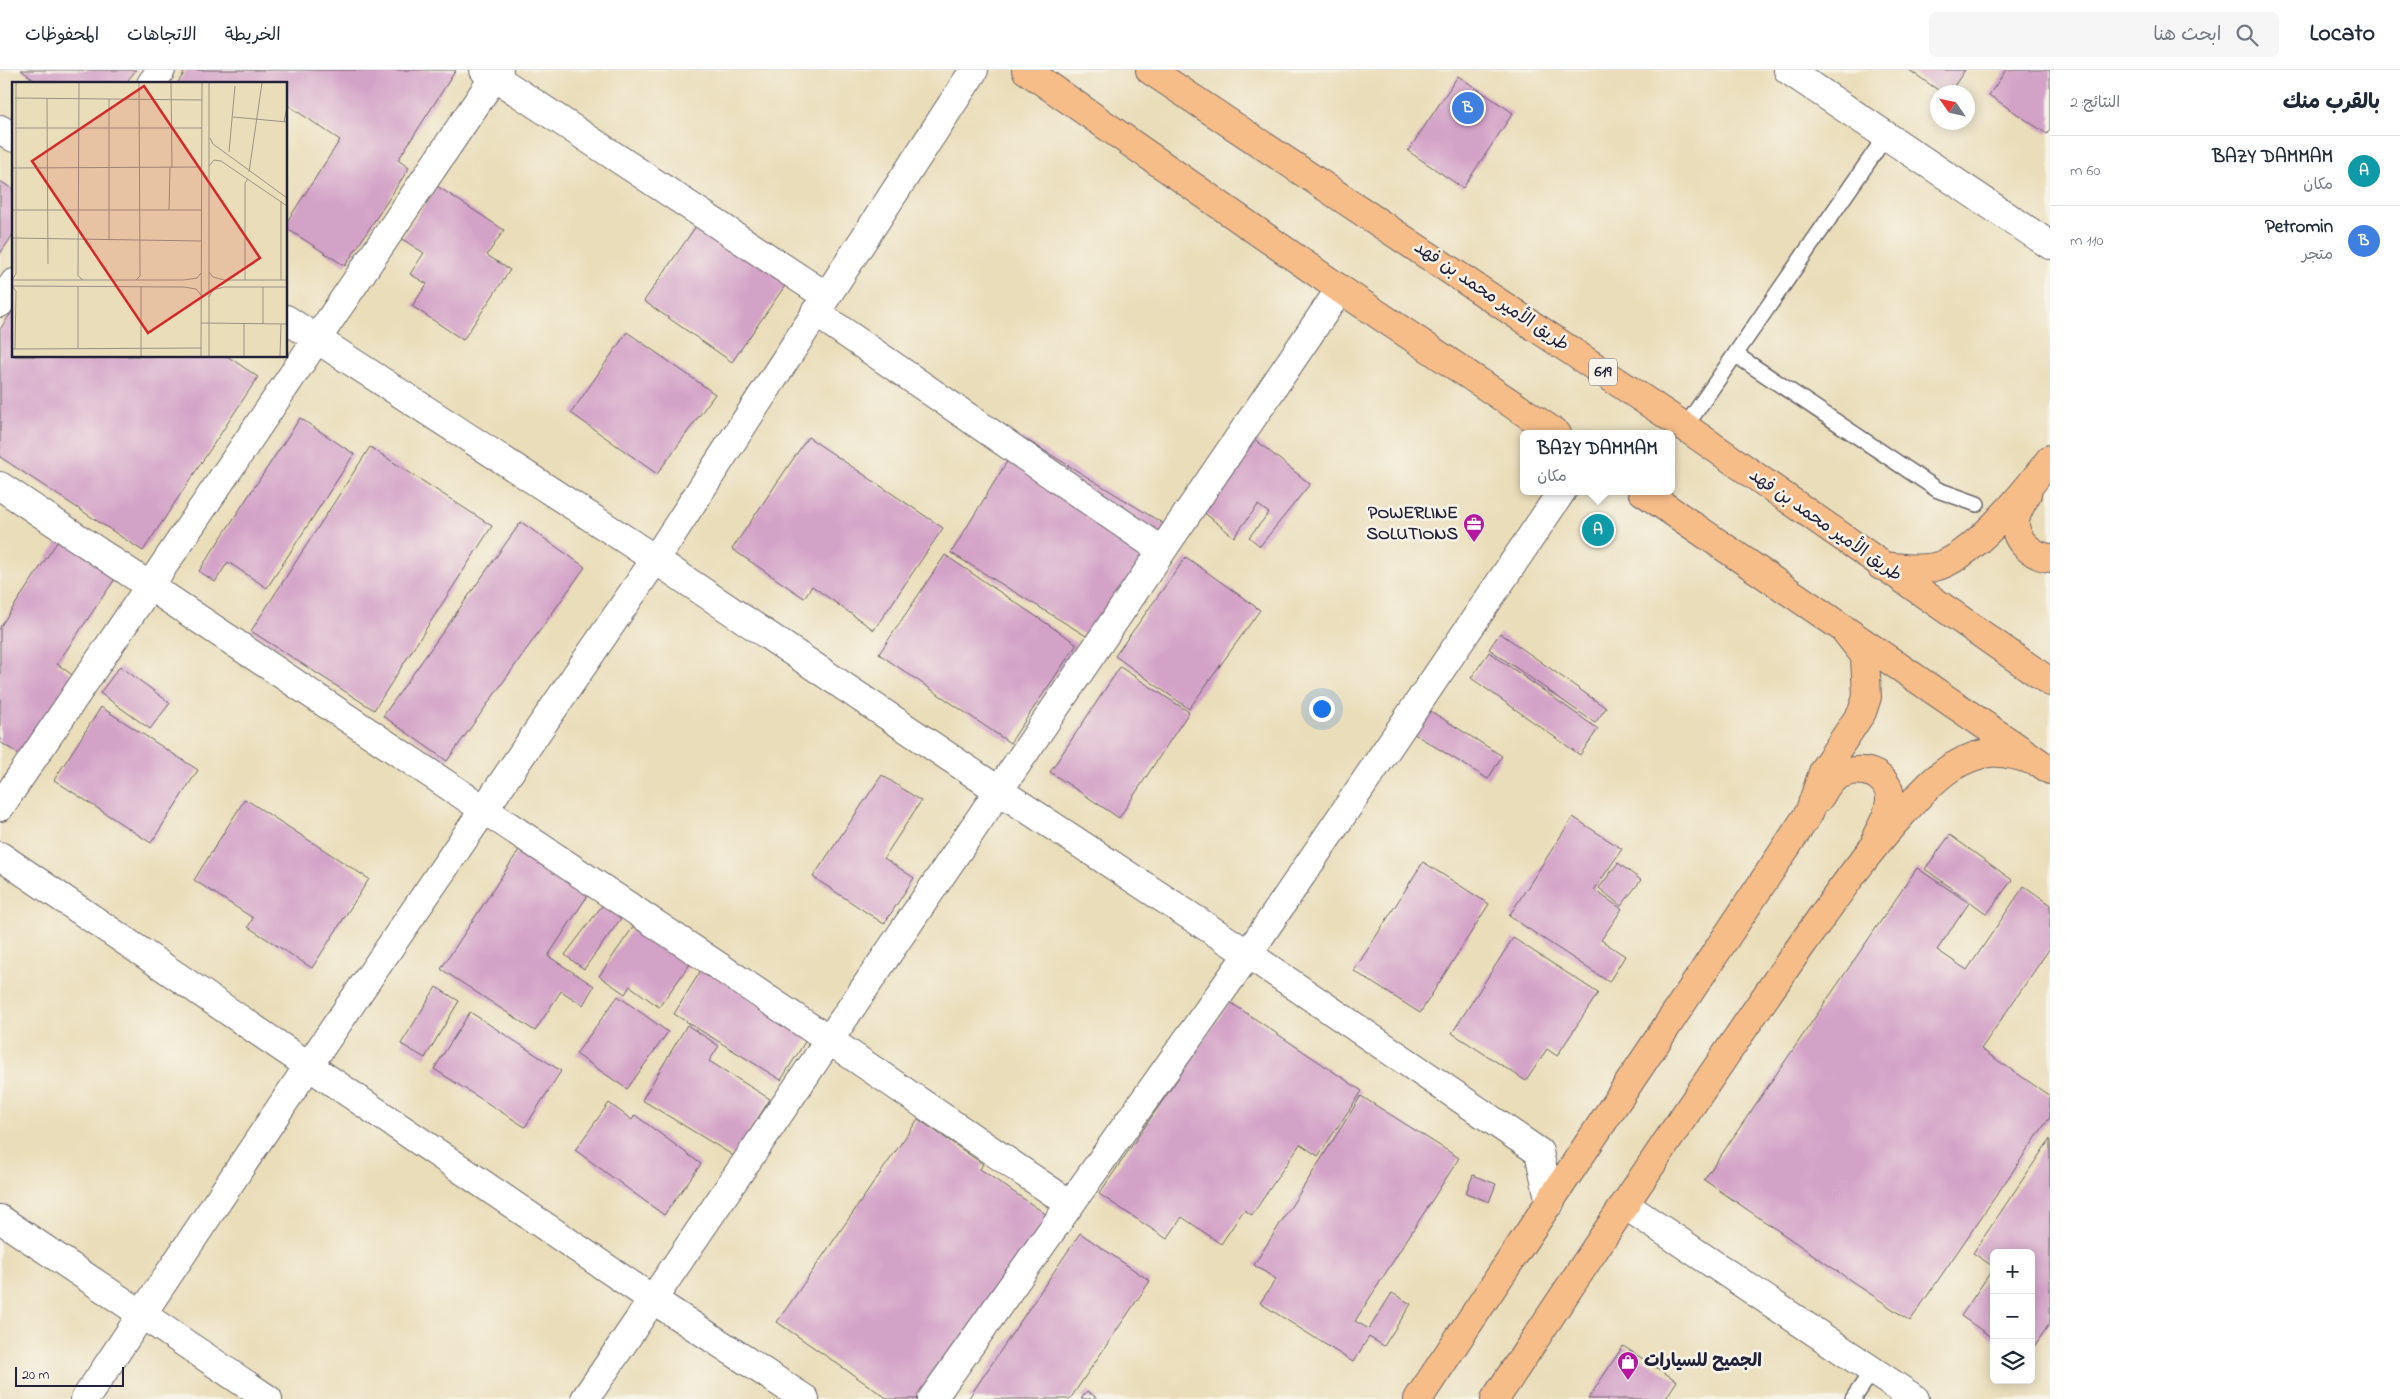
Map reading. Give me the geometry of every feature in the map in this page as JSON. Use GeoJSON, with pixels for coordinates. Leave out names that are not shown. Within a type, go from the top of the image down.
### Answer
{"type":"FeatureCollection","features":[{"type":"Feature","properties":{"kind":"main road"},"geometry":{"type":"LineString","coordinates":[[1026,70],[1340,289],[1551,430]]}},
{"type":"Feature","properties":{"kind":"main road","name":"طريق الأمير محمد بن فهد"},"geometry":{"type":"LineString","coordinates":[[1150,70],[1685,427],[1881,566],[2050,682]]}},
{"type":"Feature","properties":{"kind":"main road"},"geometry":{"type":"LineString","coordinates":[[2050,458],[2032,484],[2018,512],[2015,523],[2022,543],[2032,552],[2050,558]]}},
{"type":"Feature","properties":{"kind":"main road"},"geometry":{"type":"LineString","coordinates":[[1881,566],[1935,567],[1955,560],[1974,544],[2032,484]]}},
{"type":"Feature","properties":{"kind":"main road"},"geometry":{"type":"LineString","coordinates":[[1648,495],[2046,767]]}},
{"type":"Feature","properties":{"kind":"main road"},"geometry":{"type":"LineString","coordinates":[[1809,813],[1824,769],[1862,712],[1868,697],[1866,656],[1845,631]]}},
{"type":"Feature","properties":{"kind":"main road"},"geometry":{"type":"LineString","coordinates":[[1495,1399],[1744,1026],[1870,850],[1920,794],[1950,768],[1974,756],[1992,752],[2011,753],[2046,767]]}},
{"type":"Feature","properties":{"kind":"main road"},"geometry":{"type":"LineString","coordinates":[[1418,1399],[1831,780],[1844,772],[1855,770],[1868,771],[1879,778],[1889,790],[1890,805],[1870,850]]}},
{"type":"Feature","properties":{"kind":"street"},"geometry":{"type":"LineString","coordinates":[[152,82],[161,70]]}},
{"type":"Feature","properties":{"kind":"street"},"geometry":{"type":"LineString","coordinates":[[84,1399],[309,1065],[655,560],[974,70]]}},
{"type":"Feature","properties":{"kind":"street"},"geometry":{"type":"LineString","coordinates":[[1788,70],[2050,245]]}},
{"type":"Feature","properties":{"kind":"street"},"geometry":{"type":"LineString","coordinates":[[0,807],[318,340],[492,72],[821,304],[1162,550]]}},
{"type":"Feature","properties":{"kind":"street"},"geometry":{"type":"LineString","coordinates":[[0,129],[12,137]]}},
{"type":"Feature","properties":{"kind":"street"},"geometry":{"type":"LineString","coordinates":[[0,303],[12,286]]}},
{"type":"Feature","properties":{"kind":"street"},"geometry":{"type":"LineString","coordinates":[[584,1399],[1340,289]]}},
{"type":"Feature","properties":{"kind":"street"},"geometry":{"type":"LineString","coordinates":[[288,320],[655,560],[998,790],[1248,954],[1538,1152],[1550,1203]]}},
{"type":"Feature","properties":{"kind":"street"},"geometry":{"type":"LineString","coordinates":[[0,486],[829,1040],[1070,1204]]}},
{"type":"Feature","properties":{"kind":"street"},"geometry":{"type":"LineString","coordinates":[[932,1399],[1248,954],[1559,495]]}},
{"type":"Feature","properties":{"kind":"street"},"geometry":{"type":"LineString","coordinates":[[0,856],[652,1299],[805,1399]]}},
{"type":"Feature","properties":{"kind":"street"},"geometry":{"type":"LineString","coordinates":[[1625,1205],[1915,1399]]}},
{"type":"Feature","properties":{"kind":"street"},"geometry":{"type":"LineString","coordinates":[[0,1219],[268,1399]]}},
{"type":"Feature","properties":{"kind":"lane"},"geometry":{"type":"LineString","coordinates":[[1685,427],[1886,136]]}},
{"type":"Feature","properties":{"kind":"lane"},"geometry":{"type":"LineString","coordinates":[[1736,355],[1938,490],[1977,504]]}},
{"type":"Feature","properties":{"kind":"lane"},"geometry":{"type":"LineString","coordinates":[[1853,1399],[1872,1371]]}},
{"type":"Feature","properties":{"kind":"building"},"geometry":{"type":"Polygon","coordinates":[[[21,70],[136,70],[127,82],[36,82],[21,70]]]}},
{"type":"Feature","properties":{"kind":"building"},"geometry":{"type":"Polygon","coordinates":[[[186,70],[456,70],[398,160],[409,168],[345,266],[288,229],[288,220],[340,140],[288,105],[288,82],[178,82],[186,70]]]}},
{"type":"Feature","properties":{"kind":"building"},"geometry":{"type":"Polygon","coordinates":[[[1909,70],[1965,70],[1955,85],[1931,85],[1909,70]]]}},
{"type":"Feature","properties":{"kind":"building"},"geometry":{"type":"Polygon","coordinates":[[[2006,70],[2050,70],[2050,129],[2047,134],[1989,95],[2006,70]]]}},
{"type":"Feature","properties":{"kind":"building"},"geometry":{"type":"Polygon","coordinates":[[[1458,76],[1513,113],[1463,188],[1408,151],[1458,76]]]}},
{"type":"Feature","properties":{"kind":"building"},"geometry":{"type":"Polygon","coordinates":[[[0,181],[12,189],[12,236],[0,254],[0,181]]]}},
{"type":"Feature","properties":{"kind":"building"},"geometry":{"type":"Polygon","coordinates":[[[437,186],[504,230],[487,255],[510,270],[463,340],[412,306],[427,284],[410,274],[424,253],[402,239],[437,186]]]}},
{"type":"Feature","properties":{"kind":"building"},"geometry":{"type":"Polygon","coordinates":[[[701,219],[789,280],[732,362],[644,301],[701,219]]]}},
{"type":"Feature","properties":{"kind":"building"},"geometry":{"type":"Polygon","coordinates":[[[12,312],[12,358],[230,358],[258,377],[143,551],[0,457],[0,329],[12,312]]]}},
{"type":"Feature","properties":{"kind":"building"},"geometry":{"type":"Polygon","coordinates":[[[627,332],[715,394],[657,474],[571,413],[627,332]]]}},
{"type":"Feature","properties":{"kind":"building"},"geometry":{"type":"Polygon","coordinates":[[[300,418],[354,454],[267,588],[228,562],[215,582],[199,571],[300,418]]]}},
{"type":"Feature","properties":{"kind":"building"},"geometry":{"type":"Polygon","coordinates":[[[808,437],[943,528],[874,630],[812,586],[804,598],[732,549],[808,437]]]}},
{"type":"Feature","properties":{"kind":"building"},"geometry":{"type":"Polygon","coordinates":[[[1022,437],[1167,526],[1096,642],[951,553],[1022,437]]]}},
{"type":"Feature","properties":{"kind":"building"},"geometry":{"type":"Polygon","coordinates":[[[1253,438],[1310,484],[1260,546],[1249,537],[1269,513],[1258,505],[1234,537],[1201,510],[1253,438]]]}},
{"type":"Feature","properties":{"kind":"building"},"geometry":{"type":"Polygon","coordinates":[[[370,447],[492,526],[374,710],[251,631],[370,447]]]}},
{"type":"Feature","properties":{"kind":"building"},"geometry":{"type":"Polygon","coordinates":[[[521,522],[585,567],[447,761],[383,716],[521,522]]]}},
{"type":"Feature","properties":{"kind":"building"},"geometry":{"type":"Polygon","coordinates":[[[62,535],[119,573],[57,664],[78,679],[25,758],[0,742],[0,627],[62,535]]]}},
{"type":"Feature","properties":{"kind":"building"},"geometry":{"type":"Polygon","coordinates":[[[945,555],[1077,644],[1010,743],[879,654],[945,555]]]}},
{"type":"Feature","properties":{"kind":"building"},"geometry":{"type":"Polygon","coordinates":[[[1186,557],[1260,610],[1189,709],[1115,656],[1186,557]]]}},
{"type":"Feature","properties":{"kind":"building"},"geometry":{"type":"Polygon","coordinates":[[[1500,633],[1606,708],[1595,723],[1489,649],[1500,633]]]}},
{"type":"Feature","properties":{"kind":"building"},"geometry":{"type":"Polygon","coordinates":[[[1489,652],[1598,729],[1580,755],[1471,678],[1489,652]]]}},
{"type":"Feature","properties":{"kind":"building"},"geometry":{"type":"Polygon","coordinates":[[[120,666],[170,703],[150,729],[100,693],[120,666]]]}},
{"type":"Feature","properties":{"kind":"building"},"geometry":{"type":"Polygon","coordinates":[[[1120,667],[1189,712],[1119,818],[1050,772],[1120,667]]]}},
{"type":"Feature","properties":{"kind":"building"},"geometry":{"type":"Polygon","coordinates":[[[1421,705],[1502,756],[1488,779],[1406,729],[1421,705]]]}},
{"type":"Feature","properties":{"kind":"building"},"geometry":{"type":"Polygon","coordinates":[[[101,707],[198,770],[151,843],[54,780],[101,707]]]}},
{"type":"Feature","properties":{"kind":"building"},"geometry":{"type":"Polygon","coordinates":[[[882,775],[921,801],[884,858],[914,878],[884,924],[813,877],[882,775]]]}},
{"type":"Feature","properties":{"kind":"building"},"geometry":{"type":"Polygon","coordinates":[[[245,799],[369,879],[312,968],[248,927],[253,918],[194,880],[245,799]]]}},
{"type":"Feature","properties":{"kind":"building"},"geometry":{"type":"Polygon","coordinates":[[[1573,817],[1622,849],[1594,890],[1622,909],[1601,940],[1625,956],[1609,982],[1509,916],[1573,817]]]}},
{"type":"Feature","properties":{"kind":"building"},"geometry":{"type":"Polygon","coordinates":[[[1950,835],[2012,880],[1987,914],[1925,869],[1950,835]]]}},
{"type":"Feature","properties":{"kind":"building"},"geometry":{"type":"Polygon","coordinates":[[[519,850],[588,895],[548,956],[594,986],[583,1005],[561,991],[535,1031],[441,969],[519,850]]]}},
{"type":"Feature","properties":{"kind":"building"},"geometry":{"type":"Polygon","coordinates":[[[1423,862],[1489,904],[1420,1013],[1354,971],[1423,862]]]}},
{"type":"Feature","properties":{"kind":"building"},"geometry":{"type":"Polygon","coordinates":[[[1618,863],[1641,880],[1621,906],[1599,888],[1618,863]]]}},
{"type":"Feature","properties":{"kind":"building"},"geometry":{"type":"Polygon","coordinates":[[[1917,868],[1969,903],[1937,950],[1967,970],[2024,886],[2050,904],[2050,948],[1981,1049],[2050,1096],[2050,1117],[1910,1321],[1704,1180],[1917,868]]]}},
{"type":"Feature","properties":{"kind":"building"},"geometry":{"type":"Polygon","coordinates":[[[607,899],[625,913],[584,969],[565,955],[607,899]]]}},
{"type":"Feature","properties":{"kind":"building"},"geometry":{"type":"Polygon","coordinates":[[[638,920],[693,960],[659,1007],[630,986],[625,994],[599,976],[638,920]]]}},
{"type":"Feature","properties":{"kind":"building"},"geometry":{"type":"Polygon","coordinates":[[[1513,938],[1598,993],[1557,1056],[1547,1049],[1526,1081],[1452,1033],[1513,938]]]}},
{"type":"Feature","properties":{"kind":"building"},"geometry":{"type":"Polygon","coordinates":[[[703,967],[810,1034],[781,1080],[674,1014],[703,967]]]}},
{"type":"Feature","properties":{"kind":"building"},"geometry":{"type":"Polygon","coordinates":[[[436,987],[459,1001],[425,1058],[401,1044],[436,987]]]}},
{"type":"Feature","properties":{"kind":"building"},"geometry":{"type":"Polygon","coordinates":[[[618,996],[668,1032],[627,1089],[576,1054],[618,996]]]}},
{"type":"Feature","properties":{"kind":"building"},"geometry":{"type":"Polygon","coordinates":[[[1230,1002],[1362,1091],[1318,1156],[1300,1144],[1252,1215],[1244,1210],[1221,1244],[1182,1217],[1167,1239],[1099,1194],[1230,1002]]]}},
{"type":"Feature","properties":{"kind":"building"},"geometry":{"type":"Polygon","coordinates":[[[470,1012],[561,1071],[525,1127],[434,1069],[470,1012]]]}},
{"type":"Feature","properties":{"kind":"building"},"geometry":{"type":"Polygon","coordinates":[[[687,1025],[719,1046],[709,1061],[770,1099],[734,1156],[642,1100],[687,1025]]]}},
{"type":"Feature","properties":{"kind":"building"},"geometry":{"type":"Polygon","coordinates":[[[1361,1096],[1459,1158],[1355,1321],[1369,1329],[1392,1293],[1411,1304],[1384,1346],[1369,1337],[1353,1362],[1260,1303],[1276,1279],[1254,1265],[1361,1096]]]}},
{"type":"Feature","properties":{"kind":"building"},"geometry":{"type":"Polygon","coordinates":[[[609,1103],[632,1120],[635,1115],[701,1164],[664,1215],[575,1150],[609,1103]]]}},
{"type":"Feature","properties":{"kind":"building"},"geometry":{"type":"Polygon","coordinates":[[[918,1119],[983,1164],[980,1169],[1053,1219],[929,1399],[888,1399],[777,1322],[918,1119]]]}},
{"type":"Feature","properties":{"kind":"building"},"geometry":{"type":"Polygon","coordinates":[[[2050,1139],[2050,1323],[2035,1345],[2035,1249],[1990,1249],[1990,1264],[1973,1253],[2050,1139]]]}},
{"type":"Feature","properties":{"kind":"building"},"geometry":{"type":"Polygon","coordinates":[[[1473,1175],[1496,1184],[1489,1202],[1466,1193],[1473,1175]]]}},
{"type":"Feature","properties":{"kind":"building"},"geometry":{"type":"Polygon","coordinates":[[[1080,1233],[1150,1281],[1070,1399],[968,1399],[1080,1233]]]}},
{"type":"Feature","properties":{"kind":"building"},"geometry":{"type":"Polygon","coordinates":[[[1990,1273],[1990,1336],[1961,1316],[1990,1273]]]}},
{"type":"Feature","properties":{"kind":"building"},"geometry":{"type":"Polygon","coordinates":[[[1623,1346],[1677,1381],[1665,1399],[1588,1399],[1623,1346]]]}},
{"type":"Feature","properties":{"kind":"building"},"geometry":{"type":"Polygon","coordinates":[[[1087,1391],[1098,1399],[1081,1399],[1087,1391]]]}},
{"type":"Feature","properties":{"kind":"place","name":"Petromin"},"geometry":{"type":"Point","coordinates":[1468,108]}},
{"type":"Feature","properties":{"kind":"place","name":"BAZY DAMMAM"},"geometry":{"type":"Point","coordinates":[1598,530]}},
{"type":"Feature","properties":{"kind":"place","name":"POWERLINE SOLUTIONS"},"geometry":{"type":"Point","coordinates":[1474,543]}},
{"type":"Feature","properties":{"kind":"place","name":"الجميح للسيارات"},"geometry":{"type":"Point","coordinates":[1628,1381]}}]}
